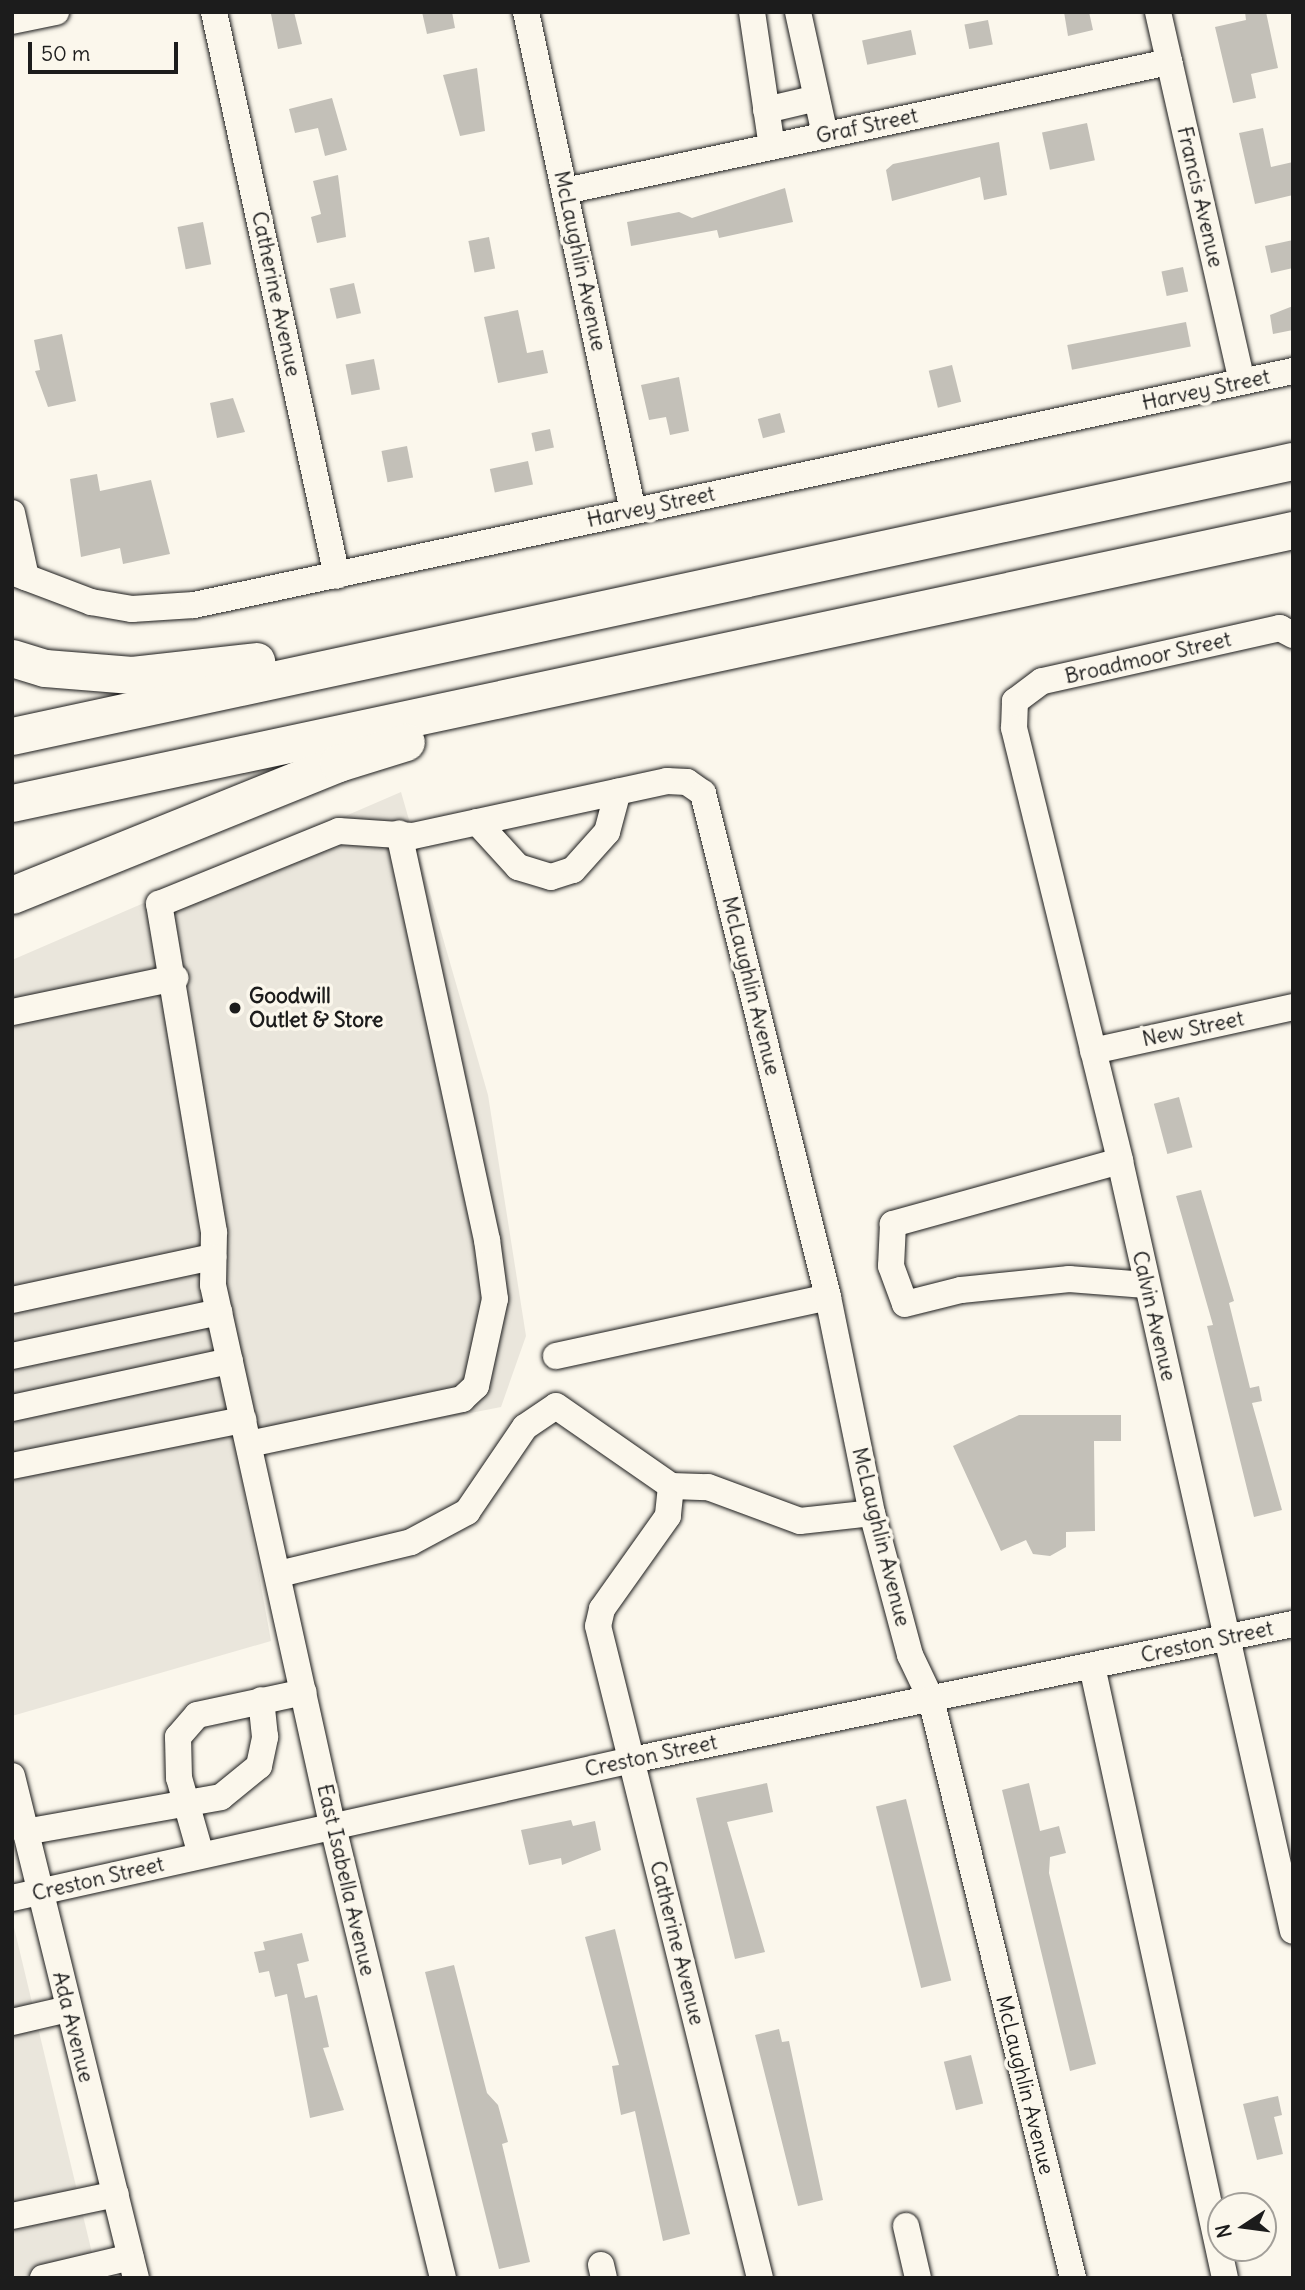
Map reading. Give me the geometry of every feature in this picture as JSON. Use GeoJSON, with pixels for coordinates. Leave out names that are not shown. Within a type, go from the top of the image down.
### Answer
{"type":"FeatureCollection","features":[{"type":"Feature","properties":{"kind":"highway"},"geometry":{"type":"LineString","coordinates":[[12,736],[1293,461]]}},
{"type":"Feature","properties":{"kind":"highway"},"geometry":{"type":"LineString","coordinates":[[12,803],[623,675],[1293,530]]}},
{"type":"Feature","properties":{"kind":"highway"},"geometry":{"type":"LineString","coordinates":[[12,658],[45,668],[132,675],[242,664],[496,617],[609,608]]}},
{"type":"Feature","properties":{"kind":"highway"},"geometry":{"type":"LineString","coordinates":[[12,895],[338,763],[623,675]]}},
{"type":"Feature","properties":{"kind":"street"},"geometry":{"type":"LineString","coordinates":[[12,22],[56,12]]}},
{"type":"Feature","properties":{"kind":"street","name":"Catherine Avenue"},"geometry":{"type":"LineString","coordinates":[[214,12],[337,576]]}},
{"type":"Feature","properties":{"kind":"street","name":"McLaughlin Avenue"},"geometry":{"type":"LineString","coordinates":[[526,12],[633,511]]}},
{"type":"Feature","properties":{"kind":"street"},"geometry":{"type":"LineString","coordinates":[[752,12],[772,146]]}},
{"type":"Feature","properties":{"kind":"street"},"geometry":{"type":"LineString","coordinates":[[798,12],[825,135]]}},
{"type":"Feature","properties":{"kind":"street","name":"Francis Avenue"},"geometry":{"type":"LineString","coordinates":[[1158,12],[1242,382]]}},
{"type":"Feature","properties":{"kind":"street","name":"Graf Street"},"geometry":{"type":"LineString","coordinates":[[565,191],[1169,62]]}},
{"type":"Feature","properties":{"kind":"street"},"geometry":{"type":"LineString","coordinates":[[766,110],[817,98]]}},
{"type":"Feature","properties":{"kind":"street","name":"Harvey Street"},"geometry":{"type":"LineString","coordinates":[[19,574],[91,602],[132,609],[194,605],[1293,371]]}},
{"type":"Feature","properties":{"kind":"street"},"geometry":{"type":"LineString","coordinates":[[12,513],[19,574]]}},
{"type":"Feature","properties":{"kind":"street","name":"Broadmoor Street"},"geometry":{"type":"LineString","coordinates":[[1016,701],[1042,681],[1280,628],[1290,634]]}},
{"type":"Feature","properties":{"kind":"street","name":"Calvin Avenue"},"geometry":{"type":"LineString","coordinates":[[1016,701],[1014,729],[1120,1161],[1293,1931]]}},
{"type":"Feature","properties":{"kind":"street","name":"McLaughlin Avenue"},"geometry":{"type":"LineString","coordinates":[[618,791],[667,781],[687,782],[703,793],[828,1297],[872,1513],[911,1655],[931,1699],[1073,2278]]}},
{"type":"Feature","properties":{"kind":"street"},"geometry":{"type":"LineString","coordinates":[[12,1466],[462,1399],[476,1386],[495,1299],[487,1240],[399,833],[477,822],[618,791],[607,832],[572,870],[551,877],[518,867],[477,822]]}},
{"type":"Feature","properties":{"kind":"street","name":"East Isabella Avenue"},"geometry":{"type":"LineString","coordinates":[[399,833],[339,831],[159,904],[175,978],[175,1027],[213,1257],[219,1312],[279,1574],[332,1824],[443,2278]]}},
{"type":"Feature","properties":{"kind":"street"},"geometry":{"type":"LineString","coordinates":[[12,1012],[175,978]]}},
{"type":"Feature","properties":{"kind":"street","name":"New Street"},"geometry":{"type":"LineString","coordinates":[[1093,1051],[1293,1007]]}},
{"type":"Feature","properties":{"kind":"street"},"geometry":{"type":"LineString","coordinates":[[1120,1161],[893,1224],[891,1266],[905,1304],[961,1290],[1069,1279],[1146,1284]]}},
{"type":"Feature","properties":{"kind":"street"},"geometry":{"type":"LineString","coordinates":[[12,1300],[213,1257]]}},
{"type":"Feature","properties":{"kind":"street"},"geometry":{"type":"LineString","coordinates":[[556,1356],[828,1297]]}},
{"type":"Feature","properties":{"kind":"street"},"geometry":{"type":"LineString","coordinates":[[12,1356],[219,1312]]}},
{"type":"Feature","properties":{"kind":"street"},"geometry":{"type":"LineString","coordinates":[[12,1408],[230,1361]]}},
{"type":"Feature","properties":{"kind":"street"},"geometry":{"type":"LineString","coordinates":[[279,1574],[411,1542],[467,1512],[525,1427],[556,1406],[671,1486],[708,1487],[800,1521],[872,1513]]}},
{"type":"Feature","properties":{"kind":"street","name":"Catherine Avenue"},"geometry":{"type":"LineString","coordinates":[[671,1486],[668,1516],[602,1609],[598,1626],[760,2278]]}},
{"type":"Feature","properties":{"kind":"street","name":"Creston Street"},"geometry":{"type":"LineString","coordinates":[[12,1898],[332,1824],[1293,1624]]}},
{"type":"Feature","properties":{"kind":"street"},"geometry":{"type":"LineString","coordinates":[[1093,1666],[1225,2278]]}},
{"type":"Feature","properties":{"kind":"street"},"geometry":{"type":"LineString","coordinates":[[201,1855],[185,1801],[178,1737],[197,1715],[304,1692]]}},
{"type":"Feature","properties":{"kind":"street"},"geometry":{"type":"LineString","coordinates":[[25,1832],[185,1801],[221,1797],[259,1766],[265,1737],[261,1700]]}},
{"type":"Feature","properties":{"kind":"street","name":"Ada Avenue"},"geometry":{"type":"LineString","coordinates":[[12,1776],[38,1892],[133,2267]]}},
{"type":"Feature","properties":{"kind":"street"},"geometry":{"type":"LineString","coordinates":[[12,2022],[68,2009]]}},
{"type":"Feature","properties":{"kind":"street"},"geometry":{"type":"LineString","coordinates":[[12,2216],[116,2194]]}},
{"type":"Feature","properties":{"kind":"street"},"geometry":{"type":"LineString","coordinates":[[906,2225],[918,2278]]}},
{"type":"Feature","properties":{"kind":"street"},"geometry":{"type":"LineString","coordinates":[[43,2278],[133,2267]]}},
{"type":"Feature","properties":{"kind":"shaded area"},"geometry":{"type":"Polygon","coordinates":[[[401,792],[488,1095],[526,1336],[501,1407],[238,1459],[271,1641],[12,1716],[12,960],[401,792]]]}},
{"type":"Feature","properties":{"kind":"shaded area"},"geometry":{"type":"Polygon","coordinates":[[[12,1919],[98,2278],[12,2278],[12,1919]]]}},
{"type":"Feature","properties":{"kind":"building"},"geometry":{"type":"Polygon","coordinates":[[[294,12],[302,44],[278,49],[271,14],[294,12]]]}},
{"type":"Feature","properties":{"kind":"building"},"geometry":{"type":"Polygon","coordinates":[[[422,12],[452,12],[455,28],[427,34],[422,12]]]}},
{"type":"Feature","properties":{"kind":"building"},"geometry":{"type":"Polygon","coordinates":[[[1064,12],[1089,12],[1093,30],[1068,36],[1064,12]]]}},
{"type":"Feature","properties":{"kind":"building"},"geometry":{"type":"Polygon","coordinates":[[[1245,12],[1266,12],[1278,68],[1251,74],[1256,98],[1233,103],[1215,27],[1246,20],[1245,12]]]}},
{"type":"Feature","properties":{"kind":"building"},"geometry":{"type":"Polygon","coordinates":[[[988,20],[993,45],[969,49],[964,25],[988,20]]]}},
{"type":"Feature","properties":{"kind":"building"},"geometry":{"type":"Polygon","coordinates":[[[911,30],[916,54],[867,65],[862,40],[911,30]]]}},
{"type":"Feature","properties":{"kind":"building"},"geometry":{"type":"Polygon","coordinates":[[[477,68],[485,131],[460,136],[443,75],[477,68]]]}},
{"type":"Feature","properties":{"kind":"building"},"geometry":{"type":"Polygon","coordinates":[[[332,98],[347,150],[325,156],[318,128],[295,133],[289,109],[332,98]]]}},
{"type":"Feature","properties":{"kind":"building"},"geometry":{"type":"Polygon","coordinates":[[[1087,123],[1095,160],[1050,170],[1042,133],[1087,123]]]}},
{"type":"Feature","properties":{"kind":"building"},"geometry":{"type":"Polygon","coordinates":[[[1263,128],[1271,167],[1293,162],[1293,195],[1255,204],[1239,133],[1263,128]]]}},
{"type":"Feature","properties":{"kind":"building"},"geometry":{"type":"Polygon","coordinates":[[[999,142],[1007,195],[984,200],[980,177],[892,201],[886,170],[893,164],[999,142]]]}},
{"type":"Feature","properties":{"kind":"building"},"geometry":{"type":"Polygon","coordinates":[[[338,175],[346,237],[317,243],[311,217],[321,214],[313,181],[338,175]]]}},
{"type":"Feature","properties":{"kind":"building"},"geometry":{"type":"Polygon","coordinates":[[[785,188],[793,222],[719,238],[717,230],[631,246],[627,222],[679,212],[692,218],[785,188]]]}},
{"type":"Feature","properties":{"kind":"building"},"geometry":{"type":"Polygon","coordinates":[[[203,222],[211,264],[186,269],[177,227],[203,222]]]}},
{"type":"Feature","properties":{"kind":"building"},"geometry":{"type":"Polygon","coordinates":[[[489,237],[495,268],[474,272],[468,241],[489,237]]]}},
{"type":"Feature","properties":{"kind":"building"},"geometry":{"type":"Polygon","coordinates":[[[1293,240],[1293,268],[1271,273],[1265,246],[1293,240]]]}},
{"type":"Feature","properties":{"kind":"building"},"geometry":{"type":"Polygon","coordinates":[[[1183,267],[1188,291],[1167,296],[1161,272],[1183,267]]]}},
{"type":"Feature","properties":{"kind":"building"},"geometry":{"type":"Polygon","coordinates":[[[354,283],[361,313],[337,319],[330,289],[354,283]]]}},
{"type":"Feature","properties":{"kind":"building"},"geometry":{"type":"Polygon","coordinates":[[[1293,306],[1293,330],[1273,334],[1270,315],[1293,306]]]}},
{"type":"Feature","properties":{"kind":"building"},"geometry":{"type":"Polygon","coordinates":[[[518,310],[527,353],[543,350],[548,373],[498,383],[484,317],[518,310]]]}},
{"type":"Feature","properties":{"kind":"building"},"geometry":{"type":"Polygon","coordinates":[[[1186,322],[1191,347],[1072,370],[1067,345],[1186,322]]]}},
{"type":"Feature","properties":{"kind":"building"},"geometry":{"type":"Polygon","coordinates":[[[62,334],[76,401],[48,407],[35,371],[40,370],[34,340],[62,334]]]}},
{"type":"Feature","properties":{"kind":"building"},"geometry":{"type":"Polygon","coordinates":[[[374,359],[380,389],[351,395],[346,365],[374,359]]]}},
{"type":"Feature","properties":{"kind":"building"},"geometry":{"type":"Polygon","coordinates":[[[952,365],[961,402],[938,408],[929,371],[952,365]]]}},
{"type":"Feature","properties":{"kind":"building"},"geometry":{"type":"Polygon","coordinates":[[[679,377],[689,431],[670,435],[666,417],[649,420],[641,385],[679,377]]]}},
{"type":"Feature","properties":{"kind":"building"},"geometry":{"type":"Polygon","coordinates":[[[233,398],[245,432],[217,438],[210,403],[233,398]]]}},
{"type":"Feature","properties":{"kind":"building"},"geometry":{"type":"Polygon","coordinates":[[[780,413],[785,432],[763,438],[758,419],[780,413]]]}},
{"type":"Feature","properties":{"kind":"building"},"geometry":{"type":"Polygon","coordinates":[[[550,429],[554,448],[535,452],[531,433],[550,429]]]}},
{"type":"Feature","properties":{"kind":"building"},"geometry":{"type":"Polygon","coordinates":[[[407,446],[413,477],[388,482],[381,451],[407,446]]]}},
{"type":"Feature","properties":{"kind":"building"},"geometry":{"type":"Polygon","coordinates":[[[528,461],[533,484],[495,493],[490,469],[528,461]]]}},
{"type":"Feature","properties":{"kind":"building"},"geometry":{"type":"Polygon","coordinates":[[[97,474],[100,491],[151,480],[170,554],[123,564],[120,548],[81,557],[70,479],[97,474]]]}},
{"type":"Feature","properties":{"kind":"building"},"geometry":{"type":"Polygon","coordinates":[[[1179,1097],[1192,1147],[1167,1154],[1154,1104],[1179,1097]]]}},
{"type":"Feature","properties":{"kind":"building"},"geometry":{"type":"Polygon","coordinates":[[[1201,1190],[1234,1301],[1229,1303],[1250,1388],[1259,1386],[1262,1401],[1252,1403],[1282,1510],[1254,1517],[1207,1326],[1213,1325],[1176,1196],[1201,1190]]]}},
{"type":"Feature","properties":{"kind":"building"},"geometry":{"type":"Polygon","coordinates":[[[1019,1415],[1121,1415],[1121,1441],[1094,1441],[1095,1531],[1066,1532],[1066,1547],[1050,1556],[1033,1554],[1026,1540],[1001,1551],[953,1446],[1019,1415]]]}},
{"type":"Feature","properties":{"kind":"building"},"geometry":{"type":"Polygon","coordinates":[[[767,1783],[773,1812],[727,1822],[765,1952],[735,1959],[696,1798],[767,1783]]]}},
{"type":"Feature","properties":{"kind":"building"},"geometry":{"type":"Polygon","coordinates":[[[1029,1783],[1040,1831],[1059,1826],[1066,1853],[1050,1857],[1049,1873],[1096,2064],[1070,2071],[1002,1790],[1029,1783]]]}},
{"type":"Feature","properties":{"kind":"building"},"geometry":{"type":"Polygon","coordinates":[[[906,1799],[951,1980],[921,1988],[876,1806],[906,1799]]]}},
{"type":"Feature","properties":{"kind":"building"},"geometry":{"type":"Polygon","coordinates":[[[571,1820],[573,1826],[595,1821],[601,1850],[562,1865],[561,1858],[529,1865],[521,1830],[571,1820]]]}},
{"type":"Feature","properties":{"kind":"building"},"geometry":{"type":"Polygon","coordinates":[[[615,1929],[690,2234],[663,2241],[635,2111],[621,2115],[612,2066],[619,2065],[585,1937],[615,1929]]]}},
{"type":"Feature","properties":{"kind":"building"},"geometry":{"type":"Polygon","coordinates":[[[302,1933],[309,1961],[297,1964],[305,1998],[317,1995],[329,2047],[323,2048],[344,2110],[310,2118],[287,1994],[275,1997],[269,1971],[259,1973],[254,1952],[265,1950],[263,1942],[302,1933]]]}},
{"type":"Feature","properties":{"kind":"building"},"geometry":{"type":"Polygon","coordinates":[[[454,1965],[487,2093],[498,2105],[508,2142],[502,2144],[530,2262],[499,2269],[425,1972],[454,1965]]]}},
{"type":"Feature","properties":{"kind":"building"},"geometry":{"type":"Polygon","coordinates":[[[779,2029],[782,2042],[789,2041],[823,2200],[798,2206],[755,2035],[779,2029]]]}},
{"type":"Feature","properties":{"kind":"building"},"geometry":{"type":"Polygon","coordinates":[[[971,2055],[983,2104],[956,2110],[944,2062],[971,2055]]]}},
{"type":"Feature","properties":{"kind":"building"},"geometry":{"type":"Polygon","coordinates":[[[1278,2096],[1282,2115],[1274,2117],[1283,2154],[1257,2160],[1243,2104],[1278,2096]]]}},
{"type":"Feature","properties":{"kind":"place","name":"Goodwill Outlet & Store"},"geometry":{"type":"Point","coordinates":[235,1008]}}]}
